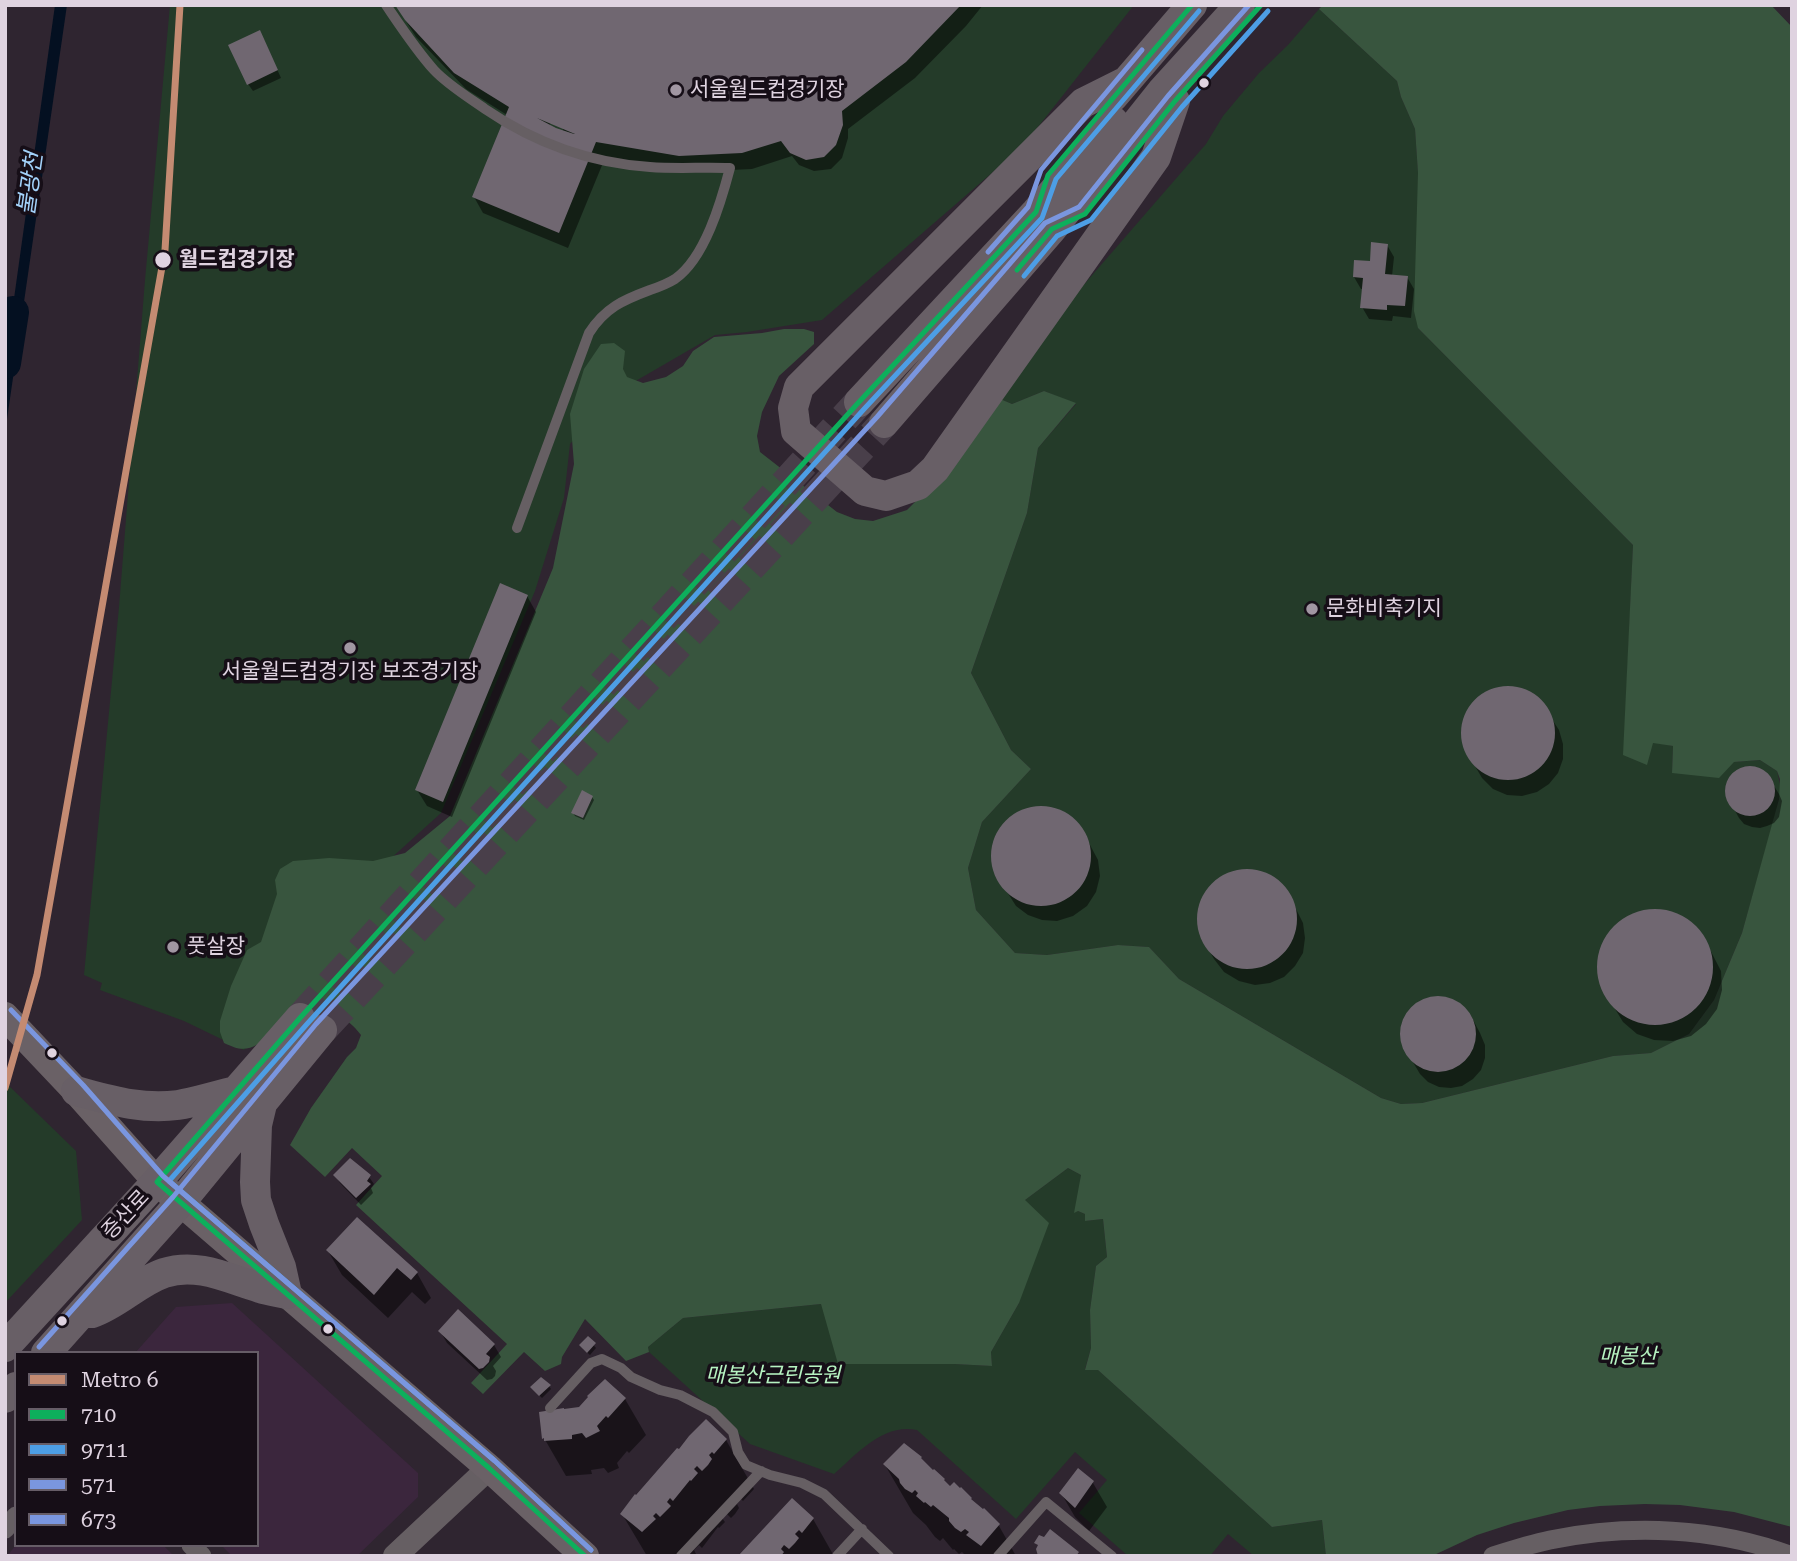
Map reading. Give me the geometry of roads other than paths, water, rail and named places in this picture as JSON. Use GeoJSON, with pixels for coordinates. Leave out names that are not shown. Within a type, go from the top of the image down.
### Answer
{"type":"FeatureCollection","features":[{"type":"Feature","properties":{"kind":"main road"},"geometry":{"type":"LineString","coordinates":[[1044,220],[1048,175],[1192,5]]}},
{"type":"Feature","properties":{"kind":"main road"},"geometry":{"type":"LineString","coordinates":[[884,423],[1044,220],[1145,82],[1215,5]]}},
{"type":"Feature","properties":{"kind":"main road"},"geometry":{"type":"LineString","coordinates":[[859,402],[1044,220],[1240,5]]}},
{"type":"Feature","properties":{"kind":"main road"},"geometry":{"type":"LineString","coordinates":[[1044,220],[1085,214],[1175,101],[1261,5]]}},
{"type":"Feature","properties":{"kind":"main road"},"geometry":{"type":"LineString","coordinates":[[1125,82],[1083,103],[799,387],[793,408],[796,431],[865,491],[886,495],[918,485],[935,469],[1156,157],[1175,101]]}},
{"type":"Feature","properties":{"kind":"main road"},"geometry":{"type":"LineString","coordinates":[[5,1016],[156,1182],[489,1468],[585,1556]]}},
{"type":"Feature","properties":{"kind":"main road","name":"증산로"},"geometry":{"type":"LineString","coordinates":[[5,1347],[156,1182],[249,1097],[311,1024]]}},
{"type":"Feature","properties":{"kind":"main road"},"geometry":{"type":"LineString","coordinates":[[76,1091],[121,1104],[153,1107],[249,1097],[257,1125],[256,1200],[281,1267],[287,1294]]}},
{"type":"Feature","properties":{"kind":"main road","name":"증산로"},"geometry":{"type":"LineString","coordinates":[[48,1351],[180,1203],[249,1097]]}},
{"type":"Feature","properties":{"kind":"main road"},"geometry":{"type":"LineString","coordinates":[[80,1315],[107,1307],[164,1273],[182,1270],[204,1270],[287,1294]]}},
{"type":"Feature","properties":{"kind":"street"},"geometry":{"type":"LineString","coordinates":[[395,1556],[489,1468]]}},
{"type":"Feature","properties":{"kind":"street"},"geometry":{"type":"LineString","coordinates":[[1493,1556],[1547,1540],[1586,1534],[1675,1531],[1727,1537],[1792,1556]]}},
{"type":"Feature","properties":{"kind":"lane"},"geometry":{"type":"LineString","coordinates":[[386,5],[435,71],[511,127],[549,145],[616,163],[650,167],[730,168],[722,199],[690,265],[668,283],[613,307],[589,333],[517,528]]}},
{"type":"Feature","properties":{"kind":"lane"},"geometry":{"type":"LineString","coordinates":[[550,1408],[591,1363],[602,1359],[621,1368],[631,1377],[660,1390],[680,1395],[713,1412],[733,1432],[738,1452],[746,1465],[802,1483],[824,1494],[889,1556]]}},
{"type":"Feature","properties":{"kind":"lane"},"geometry":{"type":"LineString","coordinates":[[681,1556],[761,1471]]}},
{"type":"Feature","properties":{"kind":"lane"},"geometry":{"type":"LineString","coordinates":[[998,1556],[1046,1502],[1112,1556]]}},
{"type":"Feature","properties":{"kind":"lane"},"geometry":{"type":"LineString","coordinates":[[836,1556],[862,1529]]}},
{"type":"Feature","properties":{"kind":"water","name":"불광천"},"geometry":{"type":"Polygon","coordinates":[[[55,5],[67,5],[5,433],[5,363],[55,5]]]}},
{"type":"Feature","properties":{"kind":"waterway","name":"불광천"},"geometry":{"type":"LineString","coordinates":[[5,363],[13,312]]}},
{"type":"Feature","properties":{"kind":"tunnel"},"geometry":{"type":"LineString","coordinates":[[300,1018],[859,402]]}},
{"type":"Feature","properties":{"kind":"tunnel"},"geometry":{"type":"LineString","coordinates":[[322,1030],[884,423]]}},
{"type":"Feature","properties":{"kind":"metro line","name":"6"},"geometry":{"type":"LineString","coordinates":[[5,1088],[37,975],[165,250],[180,5]]}},
{"type":"Feature","properties":{"kind":"place","name":"서울월드컵경기장"},"geometry":{"type":"Point","coordinates":[676,90]}},
{"type":"Feature","properties":{"kind":"place","name":"월드컵경기장"},"geometry":{"type":"Point","coordinates":[163,260]}},
{"type":"Feature","properties":{"kind":"place","name":"문화비축기지"},"geometry":{"type":"Point","coordinates":[1312,609]}},
{"type":"Feature","properties":{"kind":"place","name":"서울월드컵경기장 보조경기장"},"geometry":{"type":"Point","coordinates":[350,648]}},
{"type":"Feature","properties":{"kind":"place","name":"풋살장"},"geometry":{"type":"Point","coordinates":[173,947]}},
{"type":"Feature","properties":{"kind":"park label","name":"매봉산"},"geometry":{"type":"Point","coordinates":[1628,1357]}},
{"type":"Feature","properties":{"kind":"park label","name":"매봉산근린공원"},"geometry":{"type":"Point","coordinates":[773,1376]}}]}
